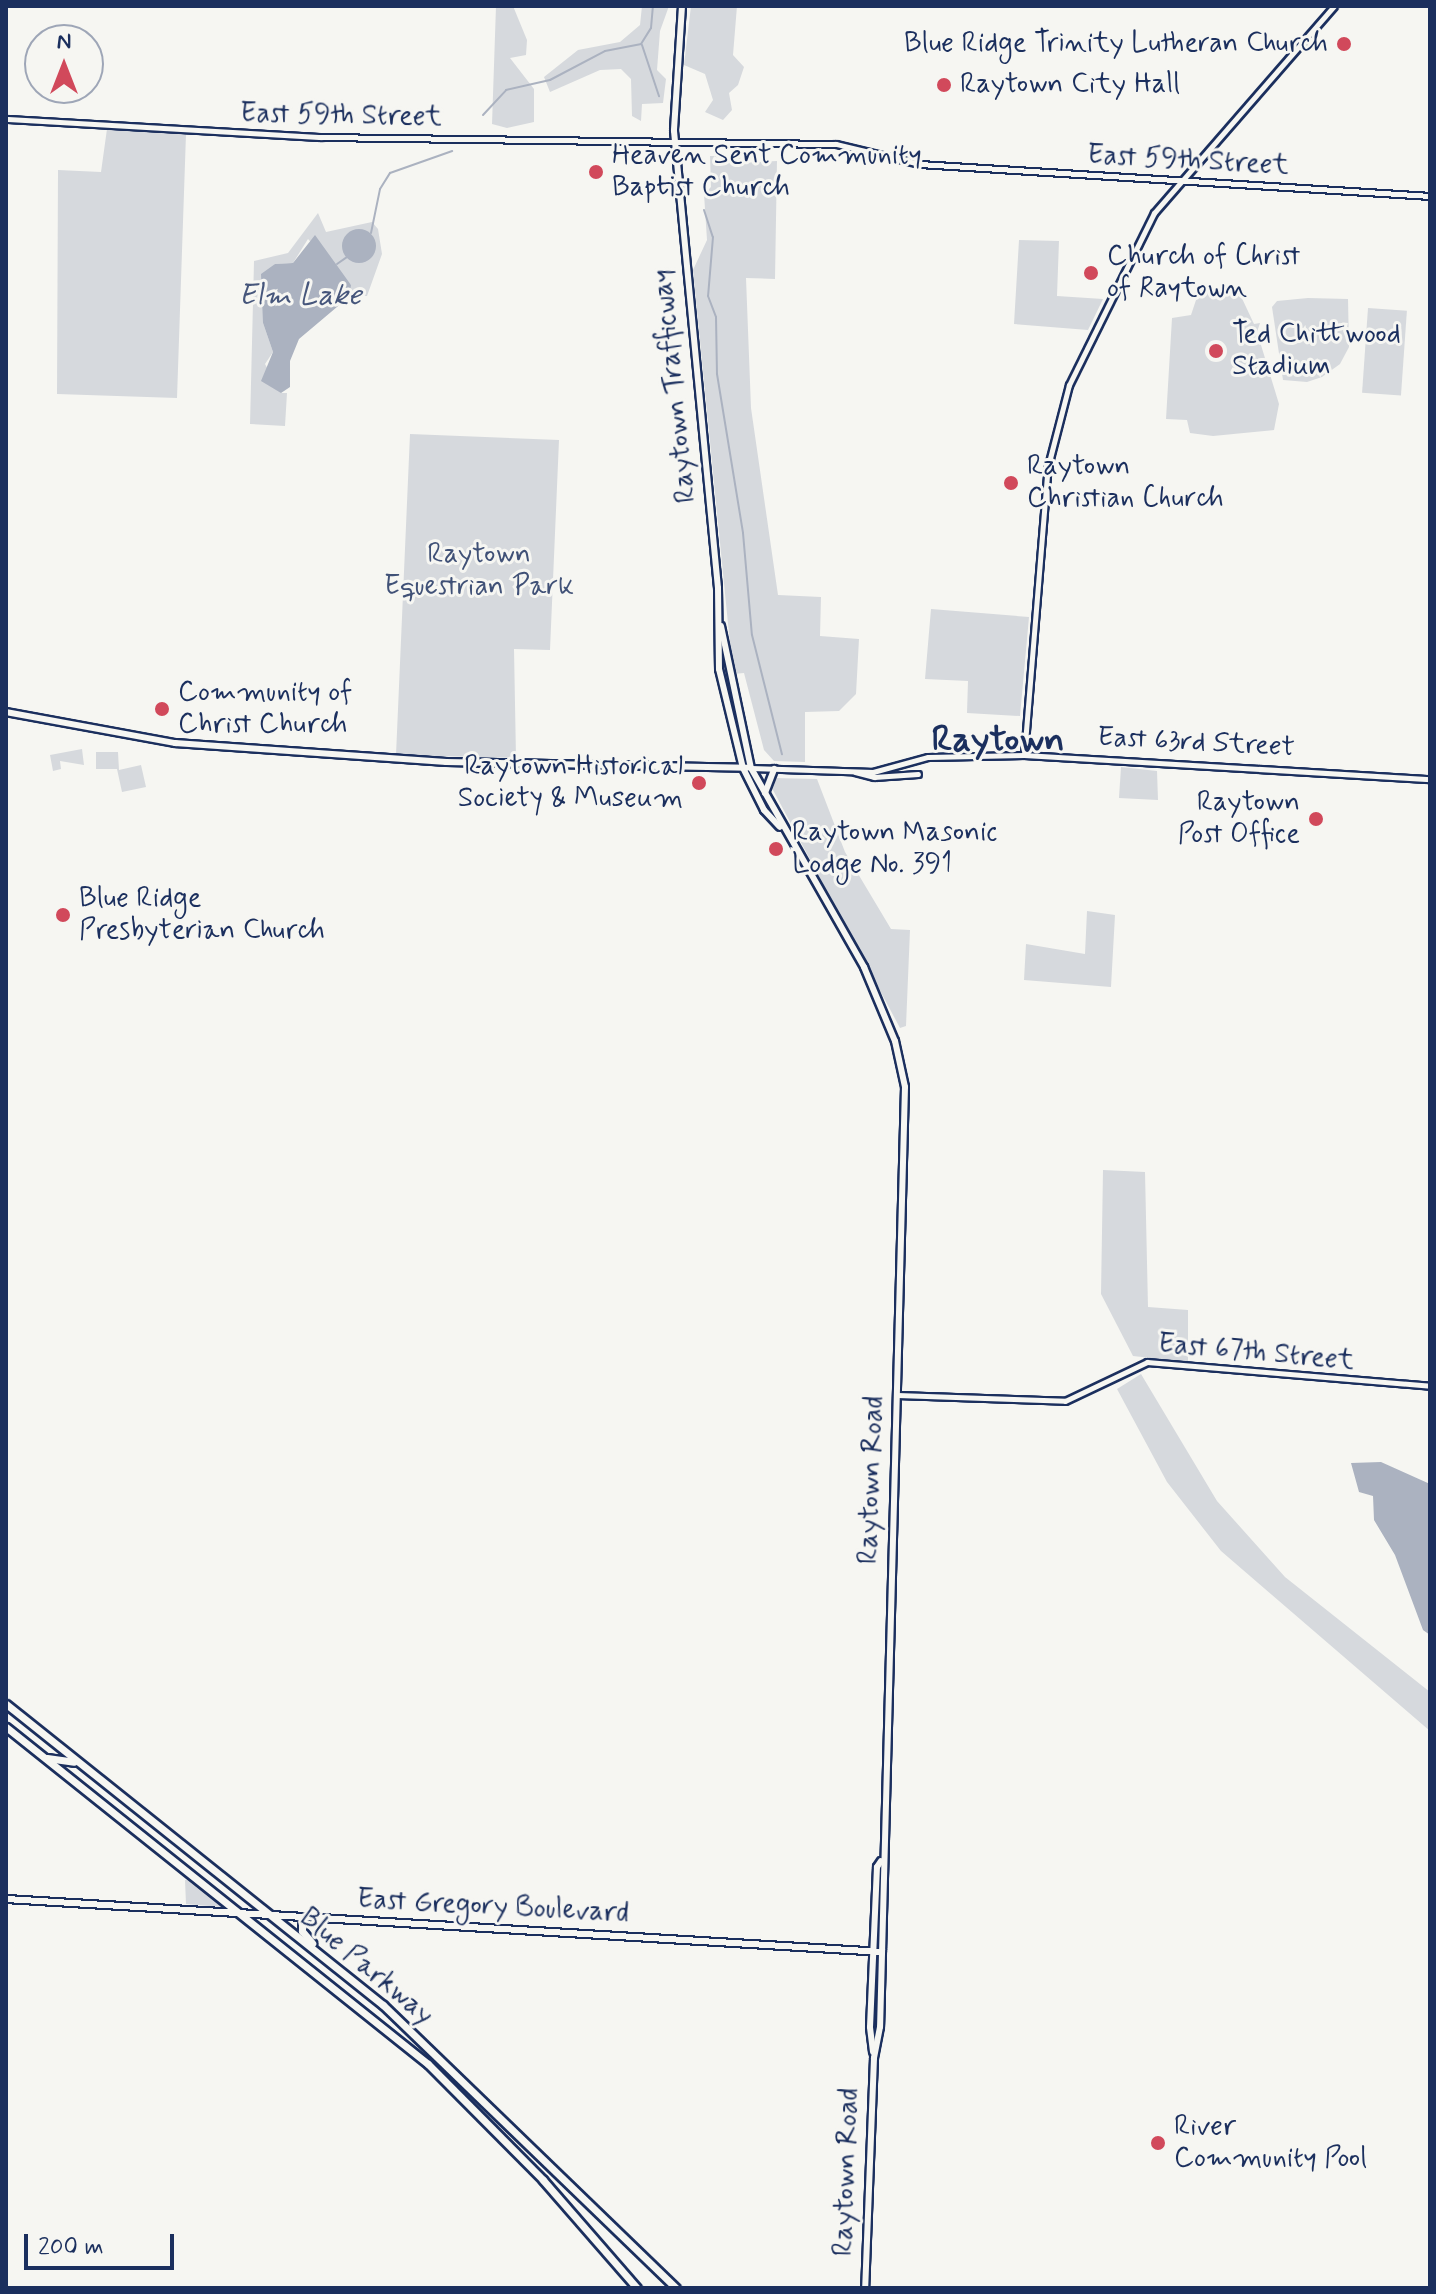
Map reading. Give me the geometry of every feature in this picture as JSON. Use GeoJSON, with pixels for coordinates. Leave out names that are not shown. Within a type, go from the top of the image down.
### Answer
{"type":"FeatureCollection","features":[{"type":"Feature","properties":{"kind":"highway","name":"Blue Parkway"},"geometry":{"type":"LineString","coordinates":[[6,1704],[400,2020],[676,2288]]}},
{"type":"Feature","properties":{"kind":"highway","name":"Blue Parkway"},"geometry":{"type":"LineString","coordinates":[[6,1727],[243,1915],[448,2084],[577,2216],[637,2288]]}},
{"type":"Feature","properties":{"kind":"highway"},"geometry":{"type":"LineString","coordinates":[[45,1758],[83,1766]]}},
{"type":"Feature","properties":{"kind":"highway"},"geometry":{"type":"LineString","coordinates":[[302,1918],[304,1934],[336,1967]]}},
{"type":"Feature","properties":{"kind":"main road"},"geometry":{"type":"LineString","coordinates":[[675,142],[682,6]]}},
{"type":"Feature","properties":{"kind":"main road","name":"Raytown Trafficway"},"geometry":{"type":"LineString","coordinates":[[675,142],[721,626],[747,768],[764,810],[780,827]]}},
{"type":"Feature","properties":{"kind":"main road","name":"East 63rd Street"},"geometry":{"type":"LineString","coordinates":[[6,712],[176,744],[446,762],[747,768]]}},
{"type":"Feature","properties":{"kind":"main road","name":"Raytown Trafficway"},"geometry":{"type":"LineString","coordinates":[[747,768],[881,1002],[899,1054],[906,1100]]}},
{"type":"Feature","properties":{"kind":"main road"},"geometry":{"type":"LineString","coordinates":[[764,796],[766,781],[774,769]]}},
{"type":"Feature","properties":{"kind":"main road","name":"Raytown Road"},"geometry":{"type":"LineString","coordinates":[[865,2288],[874,2058],[882,1952],[881,1861],[906,1100]]}},
{"type":"Feature","properties":{"kind":"main road","name":"Raytown Road"},"geometry":{"type":"LineString","coordinates":[[874,2058],[870,2027],[881,1861]]}},
{"type":"Feature","properties":{"kind":"main road","name":"East Gregory Boulevard"},"geometry":{"type":"LineString","coordinates":[[6,1899],[882,1952]]}},
{"type":"Feature","properties":{"kind":"street"},"geometry":{"type":"LineString","coordinates":[[1024,755],[1055,426],[1134,245],[1180,181],[1334,6]]}},
{"type":"Feature","properties":{"kind":"street","name":"East 59th Street"},"geometry":{"type":"LineString","coordinates":[[6,119],[307,136],[836,144],[943,166],[1430,196]]}},
{"type":"Feature","properties":{"kind":"street","name":"East 63rd Street"},"geometry":{"type":"LineString","coordinates":[[747,768],[855,772],[928,757],[1024,755],[1430,779]]}},
{"type":"Feature","properties":{"kind":"street"},"geometry":{"type":"LineString","coordinates":[[855,772],[874,777],[918,774]]}},
{"type":"Feature","properties":{"kind":"street","name":"East 67th Street"},"geometry":{"type":"LineString","coordinates":[[897,1395],[1065,1401],[1147,1362],[1430,1386]]}},
{"type":"Feature","properties":{"kind":"green space"},"geometry":{"type":"Polygon","coordinates":[[[496,6],[513,6],[527,40],[526,55],[510,58],[534,89],[534,122],[507,128],[492,124],[496,6]]]}},
{"type":"Feature","properties":{"kind":"green space"},"geometry":{"type":"Polygon","coordinates":[[[642,6],[669,6],[660,31],[657,70],[666,79],[663,103],[642,104],[641,121],[632,116],[631,79],[621,69],[600,70],[550,92],[544,77],[578,50],[620,42],[640,25],[642,6]]]}},
{"type":"Feature","properties":{"kind":"green space"},"geometry":{"type":"Polygon","coordinates":[[[691,6],[737,6],[733,55],[744,67],[738,85],[729,93],[732,110],[723,120],[705,112],[713,100],[705,74],[684,65],[691,6]]]}},
{"type":"Feature","properties":{"kind":"green space"},"geometry":{"type":"Polygon","coordinates":[[[107,129],[186,134],[177,398],[57,394],[58,170],[101,172],[107,129]]]}},
{"type":"Feature","properties":{"kind":"green space"},"geometry":{"type":"Polygon","coordinates":[[[710,156],[740,156],[741,163],[777,161],[775,279],[746,278],[751,408],[778,595],[821,597],[820,636],[859,639],[856,694],[839,711],[805,712],[805,762],[774,761],[764,750],[744,673],[733,674],[693,270],[707,240],[704,194],[711,187],[710,156]]]}},
{"type":"Feature","properties":{"kind":"green space"},"geometry":{"type":"Polygon","coordinates":[[[318,213],[326,232],[372,222],[378,229],[382,254],[367,296],[350,296],[351,285],[308,239],[293,263],[275,264],[263,284],[263,323],[273,352],[265,364],[281,393],[287,393],[285,426],[250,424],[254,261],[288,253],[318,213]]]}},
{"type":"Feature","properties":{"kind":"green space"},"geometry":{"type":"Polygon","coordinates":[[[1019,240],[1059,241],[1057,296],[1103,299],[1088,330],[1014,324],[1019,240]]]}},
{"type":"Feature","properties":{"kind":"green space","name":"Ted Chittwood Stadium"},"geometry":{"type":"Polygon","coordinates":[[[1199,291],[1239,292],[1254,324],[1260,323],[1257,332],[1279,404],[1274,430],[1213,436],[1190,433],[1187,420],[1166,419],[1172,318],[1191,315],[1199,291]]]}},
{"type":"Feature","properties":{"kind":"green space"},"geometry":{"type":"Polygon","coordinates":[[[1348,299],[1349,347],[1340,364],[1322,377],[1307,382],[1283,380],[1272,307],[1277,301],[1348,299]]]}},
{"type":"Feature","properties":{"kind":"green space"},"geometry":{"type":"Polygon","coordinates":[[[1368,308],[1407,311],[1401,396],[1362,393],[1368,308]]]}},
{"type":"Feature","properties":{"kind":"green space","name":"Raytown Equestrian Park"},"geometry":{"type":"Polygon","coordinates":[[[410,434],[559,440],[550,650],[514,649],[516,758],[396,755],[410,434]]]}},
{"type":"Feature","properties":{"kind":"green space"},"geometry":{"type":"Polygon","coordinates":[[[931,609],[1029,617],[1020,716],[967,713],[968,681],[925,679],[931,609]]]}},
{"type":"Feature","properties":{"kind":"green space"},"geometry":{"type":"Polygon","coordinates":[[[82,749],[84,765],[60,761],[61,769],[53,771],[50,755],[82,749]]]}},
{"type":"Feature","properties":{"kind":"green space"},"geometry":{"type":"Polygon","coordinates":[[[96,752],[118,752],[119,770],[141,765],[146,787],[122,792],[117,769],[96,769],[96,752]]]}},
{"type":"Feature","properties":{"kind":"green space"},"geometry":{"type":"Polygon","coordinates":[[[1121,767],[1157,771],[1158,800],[1119,798],[1121,767]]]}},
{"type":"Feature","properties":{"kind":"green space"},"geometry":{"type":"Polygon","coordinates":[[[774,778],[817,779],[845,852],[891,929],[910,930],[906,1026],[900,1028],[773,790],[774,778]]]}},
{"type":"Feature","properties":{"kind":"green space"},"geometry":{"type":"Polygon","coordinates":[[[1087,911],[1115,915],[1111,987],[1024,980],[1026,944],[1085,954],[1087,911]]]}},
{"type":"Feature","properties":{"kind":"green space"},"geometry":{"type":"Polygon","coordinates":[[[1103,1170],[1145,1172],[1148,1307],[1188,1310],[1188,1362],[1133,1356],[1101,1294],[1103,1170]]]}},
{"type":"Feature","properties":{"kind":"green space"},"geometry":{"type":"Polygon","coordinates":[[[1141,1374],[1217,1501],[1285,1577],[1430,1692],[1430,1731],[1221,1551],[1167,1482],[1117,1389],[1141,1374]]]}},
{"type":"Feature","properties":{"kind":"green space"},"geometry":{"type":"Polygon","coordinates":[[[187,1880],[221,1907],[186,1904],[187,1880]]]}},
{"type":"Feature","properties":{"kind":"water"},"geometry":{"type":"Polygon","coordinates":[[[359,229],[371,234],[376,246],[371,258],[359,263],[347,258],[342,246],[347,234],[359,229]]]}},
{"type":"Feature","properties":{"kind":"water","name":"Elm Lake"},"geometry":{"type":"Polygon","coordinates":[[[315,235],[351,285],[350,296],[299,339],[290,361],[290,387],[281,393],[261,381],[273,352],[263,323],[261,274],[275,264],[293,263],[315,235]]]}},
{"type":"Feature","properties":{"kind":"water"},"geometry":{"type":"Polygon","coordinates":[[[1381,1462],[1430,1484],[1430,1635],[1423,1630],[1395,1555],[1374,1520],[1373,1496],[1359,1492],[1351,1463],[1381,1462]]]}},
{"type":"Feature","properties":{"kind":"waterway"},"geometry":{"type":"LineString","coordinates":[[483,115],[506,90],[550,80],[605,51],[641,44],[651,28],[653,6]]}},
{"type":"Feature","properties":{"kind":"waterway"},"geometry":{"type":"LineString","coordinates":[[642,45],[659,96]]}},
{"type":"Feature","properties":{"kind":"waterway"},"geometry":{"type":"LineString","coordinates":[[371,233],[380,189],[390,173],[452,151]]}},
{"type":"Feature","properties":{"kind":"waterway"},"geometry":{"type":"LineString","coordinates":[[704,210],[713,237],[708,296],[716,317],[717,374],[743,533],[752,635],[782,754]]}},
{"type":"Feature","properties":{"kind":"waterway"},"geometry":{"type":"LineString","coordinates":[[337,264],[347,257]]}},
{"type":"Feature","properties":{"kind":"place","name":"Blue Ridge Trinity Lutheran Church"},"geometry":{"type":"Point","coordinates":[1344,44]}},
{"type":"Feature","properties":{"kind":"place","name":"Raytown City Hall"},"geometry":{"type":"Point","coordinates":[944,85]}},
{"type":"Feature","properties":{"kind":"place","name":"Heaven Sent Community Baptist Church"},"geometry":{"type":"Point","coordinates":[596,172]}},
{"type":"Feature","properties":{"kind":"place","name":"Church of Christ of Raytown"},"geometry":{"type":"Point","coordinates":[1091,273]}},
{"type":"Feature","properties":{"kind":"place","name":"Ted Chittwood Stadium"},"geometry":{"type":"Point","coordinates":[1216,351]}},
{"type":"Feature","properties":{"kind":"place","name":"Raytown Christian Church"},"geometry":{"type":"Point","coordinates":[1011,483]}},
{"type":"Feature","properties":{"kind":"place","name":"Community of Christ Church"},"geometry":{"type":"Point","coordinates":[162,709]}},
{"type":"Feature","properties":{"kind":"place","name":"Raytown Historical Society & Museum"},"geometry":{"type":"Point","coordinates":[699,783]}},
{"type":"Feature","properties":{"kind":"place","name":"Raytown Post Office"},"geometry":{"type":"Point","coordinates":[1316,819]}},
{"type":"Feature","properties":{"kind":"place","name":"Raytown Masonic Lodge No. 391"},"geometry":{"type":"Point","coordinates":[776,849]}},
{"type":"Feature","properties":{"kind":"place","name":"Blue Ridge Presbyterian Church"},"geometry":{"type":"Point","coordinates":[63,915]}},
{"type":"Feature","properties":{"kind":"place","name":"River Community Pool"},"geometry":{"type":"Point","coordinates":[1158,2143]}},
{"type":"Feature","properties":{"kind":"district","name":"Raytown"},"geometry":{"type":"Point","coordinates":[998,741]}}]}
